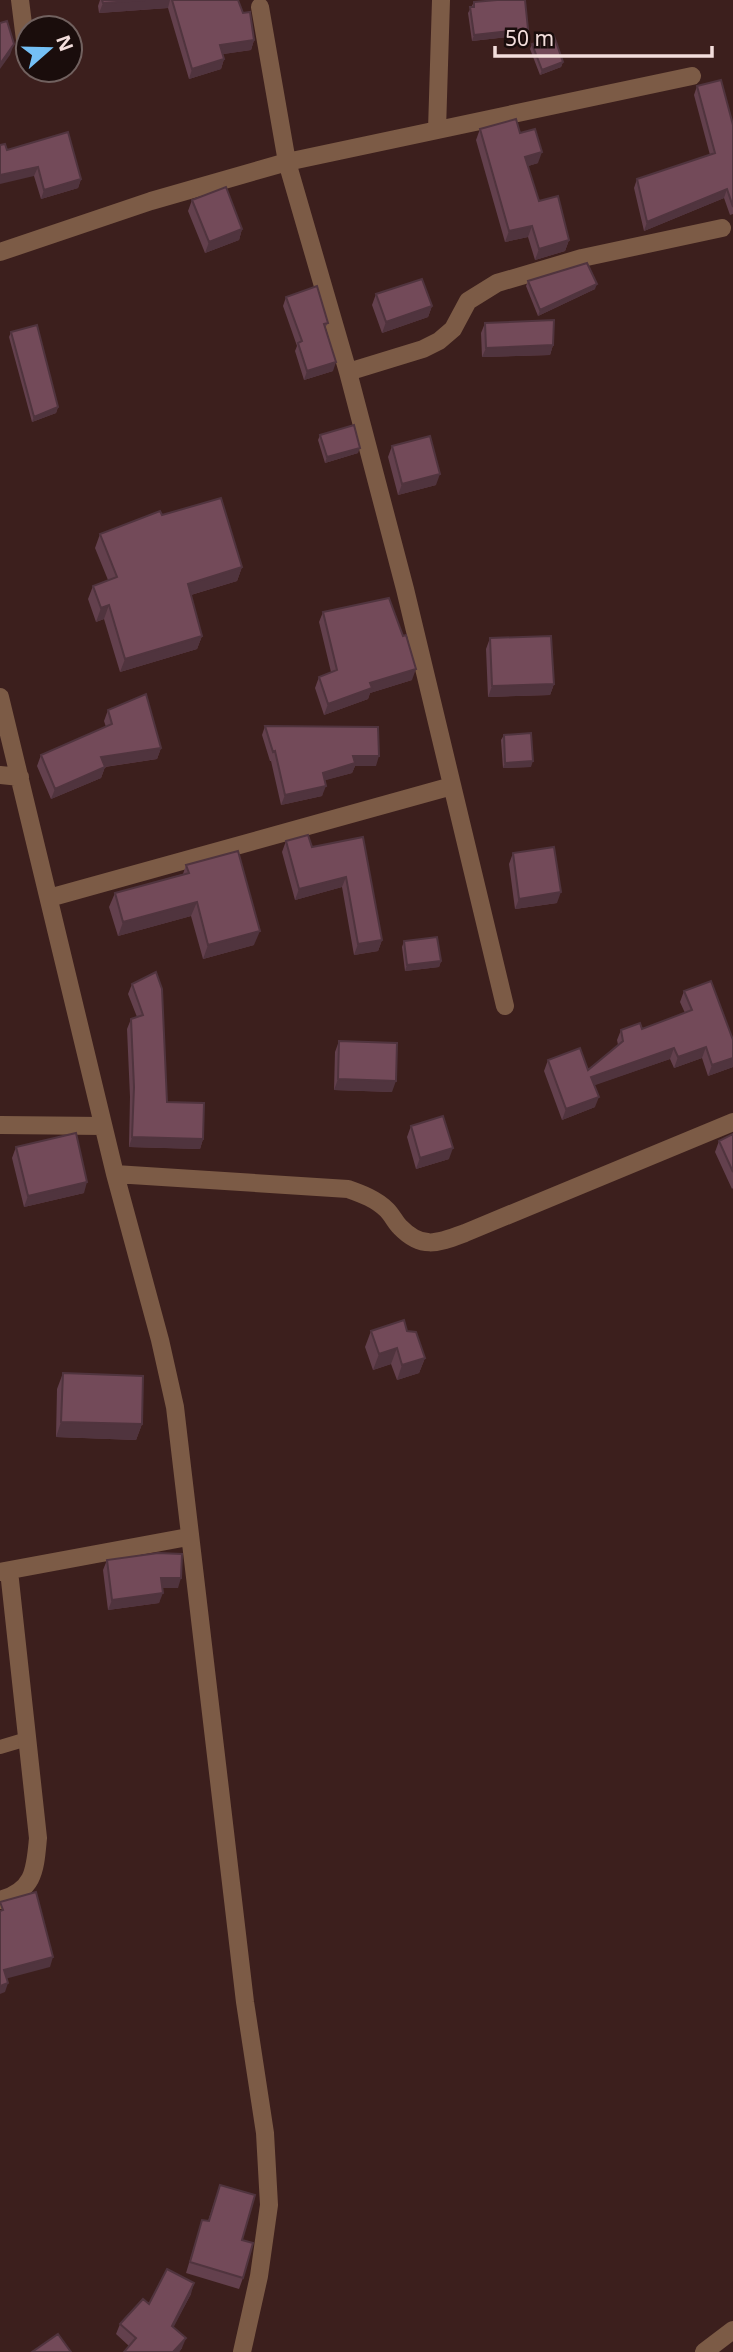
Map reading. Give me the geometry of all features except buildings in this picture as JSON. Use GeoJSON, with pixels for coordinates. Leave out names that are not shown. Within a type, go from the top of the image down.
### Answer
{"type":"FeatureCollection","features":[{"type":"Feature","properties":{"kind":"street"},"geometry":{"type":"LineString","coordinates":[[437,130],[442,0]]}},
{"type":"Feature","properties":{"kind":"street"},"geometry":{"type":"LineString","coordinates":[[260,7],[287,162],[348,372],[405,589],[505,1006]]}},
{"type":"Feature","properties":{"kind":"street"},"geometry":{"type":"LineString","coordinates":[[0,252],[150,201],[287,162],[692,76]]}},
{"type":"Feature","properties":{"kind":"street"},"geometry":{"type":"LineString","coordinates":[[348,372],[423,349],[439,341],[453,329],[468,301],[498,283],[582,258],[722,228]]}},
{"type":"Feature","properties":{"kind":"street"},"geometry":{"type":"LineString","coordinates":[[0,697],[103,1126],[175,1406],[188,1537],[245,2002],[265,2133],[269,2205],[260,2276],[242,2352]]}},
{"type":"Feature","properties":{"kind":"street"},"geometry":{"type":"LineString","coordinates":[[0,775],[20,776]]}},
{"type":"Feature","properties":{"kind":"street"},"geometry":{"type":"LineString","coordinates":[[49,898],[452,786]]}},
{"type":"Feature","properties":{"kind":"street"},"geometry":{"type":"LineString","coordinates":[[115,1174],[348,1189],[370,1197],[387,1209],[411,1238],[426,1243],[444,1241],[465,1233],[733,1122]]}},
{"type":"Feature","properties":{"kind":"street"},"geometry":{"type":"LineString","coordinates":[[0,1125],[103,1126]]}},
{"type":"Feature","properties":{"kind":"street"},"geometry":{"type":"LineString","coordinates":[[0,1900],[9,1898],[26,1886],[35,1871],[38,1838],[4,1571],[188,1537]]}},
{"type":"Feature","properties":{"kind":"street"},"geometry":{"type":"LineString","coordinates":[[704,2352],[733,2330]]}},
{"type":"Feature","properties":{"kind":"lane"},"geometry":{"type":"LineString","coordinates":[[0,1746],[27,1739]]}}]}
